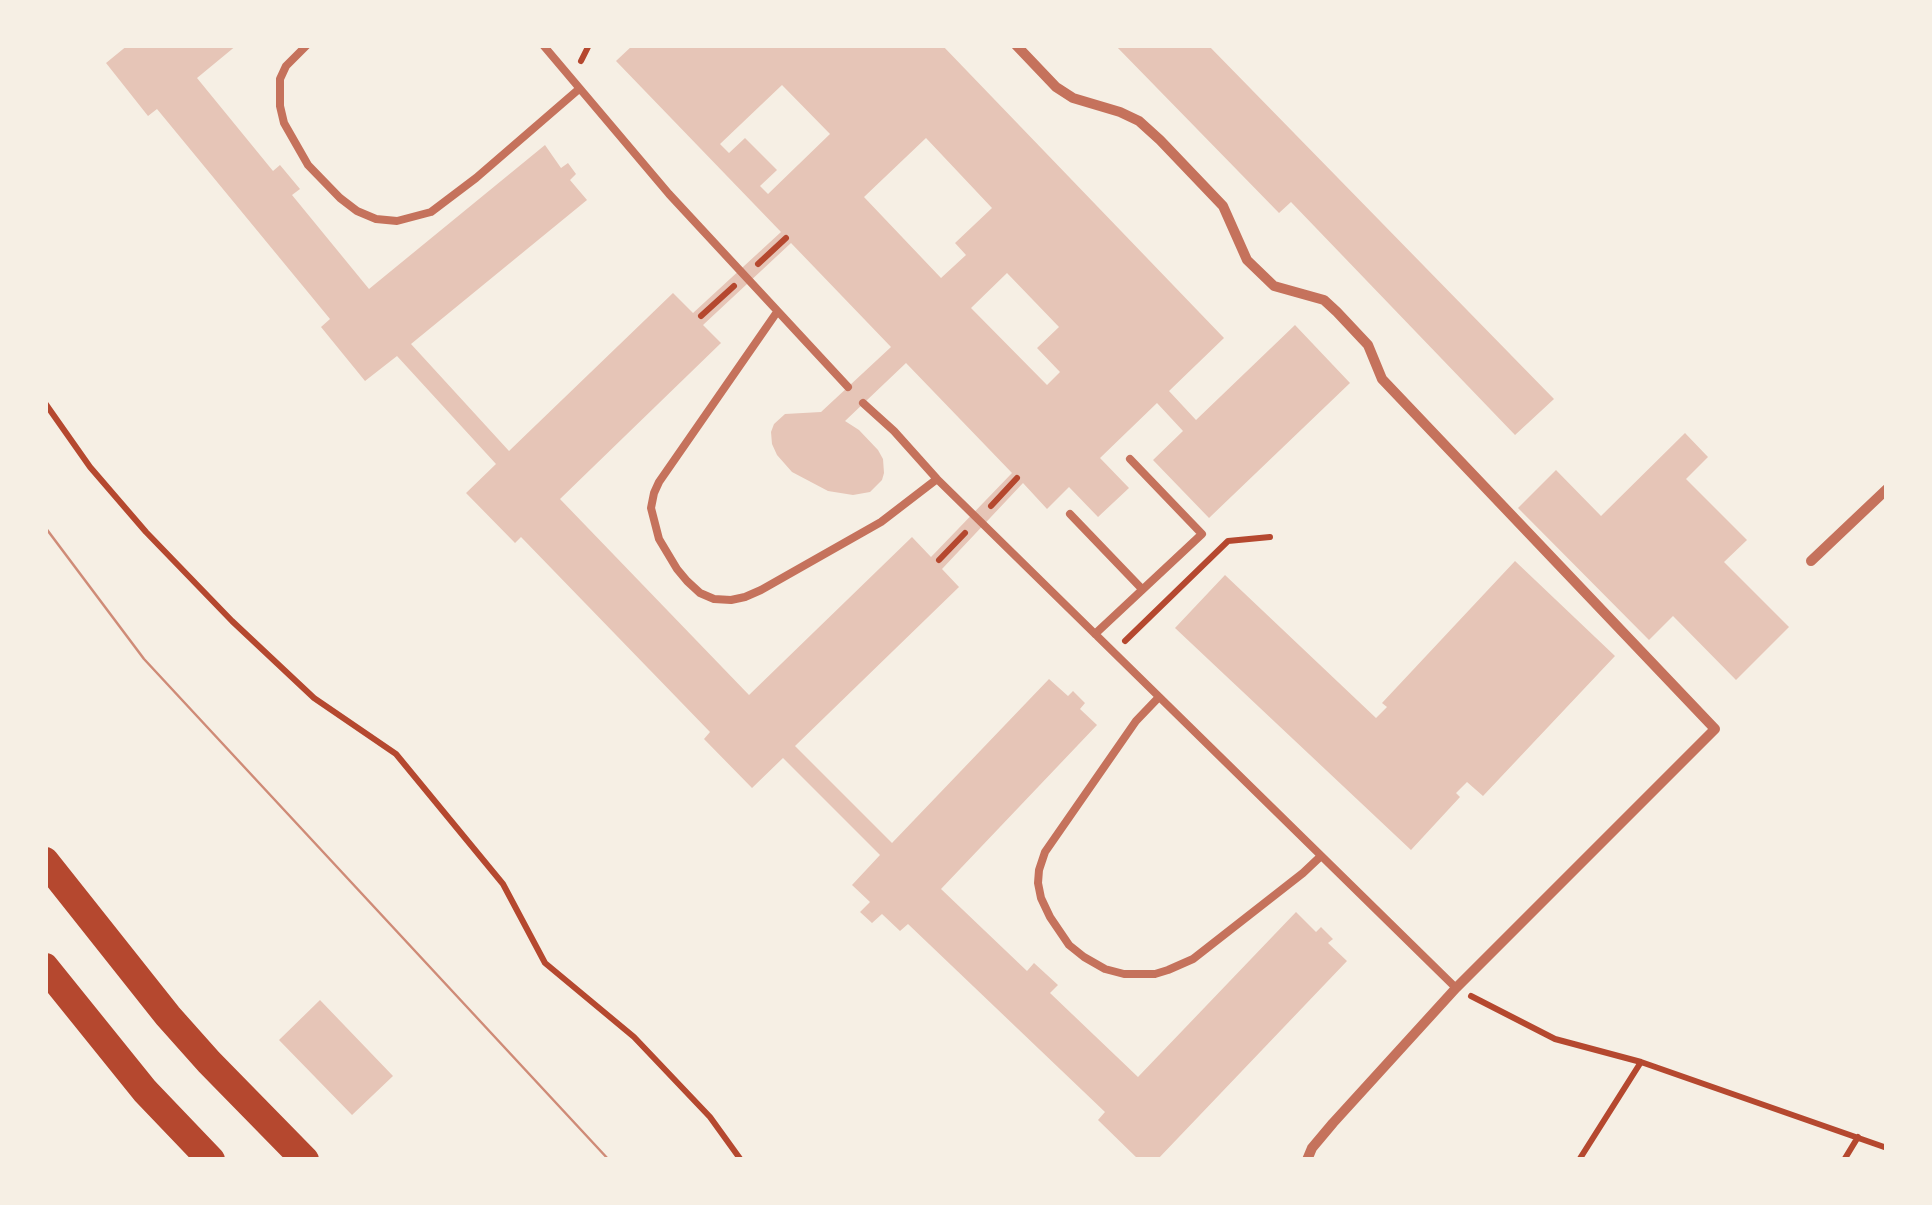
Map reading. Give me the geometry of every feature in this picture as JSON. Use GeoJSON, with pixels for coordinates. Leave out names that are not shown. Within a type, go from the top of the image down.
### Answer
{"type":"FeatureCollection","features":[{"type":"Feature","properties":{"kind":"highway"},"geometry":{"type":"LineString","coordinates":[[45,861],[168,1016],[305,1160]]}},
{"type":"Feature","properties":{"kind":"highway"},"geometry":{"type":"LineString","coordinates":[[45,967],[145,1090],[211,1160]]}},
{"type":"Feature","properties":{"kind":"street"},"geometry":{"type":"LineString","coordinates":[[1016,45],[1056,87],[1072,98],[1120,112],[1160,140],[1223,206],[1248,260],[1274,286],[1324,300],[1337,312],[1368,344],[1382,379],[1715,730],[1456,988],[1333,1123],[1307,1160]]}},
{"type":"Feature","properties":{"kind":"street"},"geometry":{"type":"LineString","coordinates":[[1811,560],[1887,489]]}},
{"type":"Feature","properties":{"kind":"lane"},"geometry":{"type":"LineString","coordinates":[[307,45],[280,78],[284,123],[308,165],[349,205],[376,219],[397,222],[431,212],[579,89]]}},
{"type":"Feature","properties":{"kind":"lane"},"geometry":{"type":"LineString","coordinates":[[543,45],[669,194],[848,387]]}},
{"type":"Feature","properties":{"kind":"lane"},"geometry":{"type":"LineString","coordinates":[[777,312],[654,493],[651,508],[659,540],[687,581],[714,599],[745,598],[881,522],[937,479]]}},
{"type":"Feature","properties":{"kind":"lane"},"geometry":{"type":"LineString","coordinates":[[863,404],[894,430],[937,479],[1456,988]]}},
{"type":"Feature","properties":{"kind":"lane"},"geometry":{"type":"LineString","coordinates":[[1094,634],[1202,534],[1130,459]]}},
{"type":"Feature","properties":{"kind":"lane"},"geometry":{"type":"LineString","coordinates":[[1070,514],[1142,590]]}},
{"type":"Feature","properties":{"kind":"lane"},"geometry":{"type":"LineString","coordinates":[[1159,697],[1136,721],[1045,852],[1038,884],[1050,917],[1069,945],[1094,963],[1124,974],[1140,976],[1168,970],[1193,960],[1321,856]]}},
{"type":"Feature","properties":{"kind":"path"},"geometry":{"type":"LineString","coordinates":[[45,403],[90,468],[232,621],[314,698],[396,754],[503,884],[546,963],[634,1037],[710,1117],[740,1160]]}},
{"type":"Feature","properties":{"kind":"path"},"geometry":{"type":"LineString","coordinates":[[1114,652],[1228,541],[1270,537]]}},
{"type":"Feature","properties":{"kind":"path"},"geometry":{"type":"LineString","coordinates":[[1456,988],[1555,1038],[1641,1062],[1887,1148]]}},
{"type":"Feature","properties":{"kind":"path"},"geometry":{"type":"LineString","coordinates":[[1579,1160],[1641,1062]]}},
{"type":"Feature","properties":{"kind":"path"},"geometry":{"type":"LineString","coordinates":[[1844,1160],[1858,1137]]}},
{"type":"Feature","properties":{"kind":"building"},"geometry":{"type":"Polygon","coordinates":[[[128,45],[237,45],[197,78],[273,171],[280,165],[300,189],[292,195],[369,289],[545,145],[561,168],[568,163],[576,174],[570,180],[587,200],[411,344],[509,451],[673,293],[693,313],[781,232],[616,61],[633,45],[942,45],[1224,338],[1169,391],[1196,420],[1295,325],[1350,383],[1209,518],[1153,460],[1183,431],[1157,403],[1100,458],[1129,488],[1098,517],[1069,487],[1047,509],[1023,483],[942,569],[959,587],[795,746],[892,843],[1049,679],[1068,696],[1073,691],[1085,703],[1080,709],[1097,725],[941,889],[1027,971],[1034,963],[1058,985],[1050,993],[1138,1077],[1296,912],[1316,932],[1321,927],[1333,939],[1328,943],[1347,961],[1157,1160],[1139,1160],[1098,1120],[1105,1112],[908,924],[900,931],[882,914],[872,923],[860,912],[870,902],[852,885],[880,855],[783,758],[752,788],[704,739],[710,732],[521,537],[515,543],[466,493],[496,464],[397,356],[365,381],[321,327],[330,319],[157,109],[148,116],[106,63],[128,45]],[[782,85],[720,144],[729,153],[745,138],[777,170],[760,186],[768,194],[830,134],[782,85]],[[926,138],[864,197],[941,278],[966,255],[955,243],[992,208],[926,138]],[[791,243],[703,325],[721,343],[560,499],[749,695],[912,537],[931,557],[1012,473],[906,363],[845,421],[859,430],[883,459],[882,480],[870,492],[853,495],[828,491],[792,472],[772,444],[774,424],[785,414],[821,412],[891,347],[791,243]],[[1007,273],[971,308],[1047,385],[1060,372],[1037,348],[1059,327],[1007,273]]]}},
{"type":"Feature","properties":{"kind":"building"},"geometry":{"type":"Polygon","coordinates":[[[1115,45],[1208,45],[1554,399],[1515,435],[1291,202],[1279,213],[1115,45]]]}},
{"type":"Feature","properties":{"kind":"building"},"geometry":{"type":"Polygon","coordinates":[[[1685,433],[1708,457],[1686,479],[1747,540],[1724,562],[1789,627],[1736,680],[1673,616],[1649,640],[1518,508],[1556,470],[1601,516],[1685,433]]]}},
{"type":"Feature","properties":{"kind":"building"},"geometry":{"type":"Polygon","coordinates":[[[1515,561],[1615,656],[1483,796],[1467,782],[1456,793],[1460,797],[1411,850],[1175,628],[1225,575],[1376,718],[1387,707],[1382,703],[1515,561]]]}},
{"type":"Feature","properties":{"kind":"building"},"geometry":{"type":"Polygon","coordinates":[[[320,1000],[393,1076],[352,1115],[279,1040],[320,1000]]]}},
{"type":"Feature","properties":{"kind":"tram line"},"geometry":{"type":"LineString","coordinates":[[45,527],[144,659],[609,1160]]}}]}
